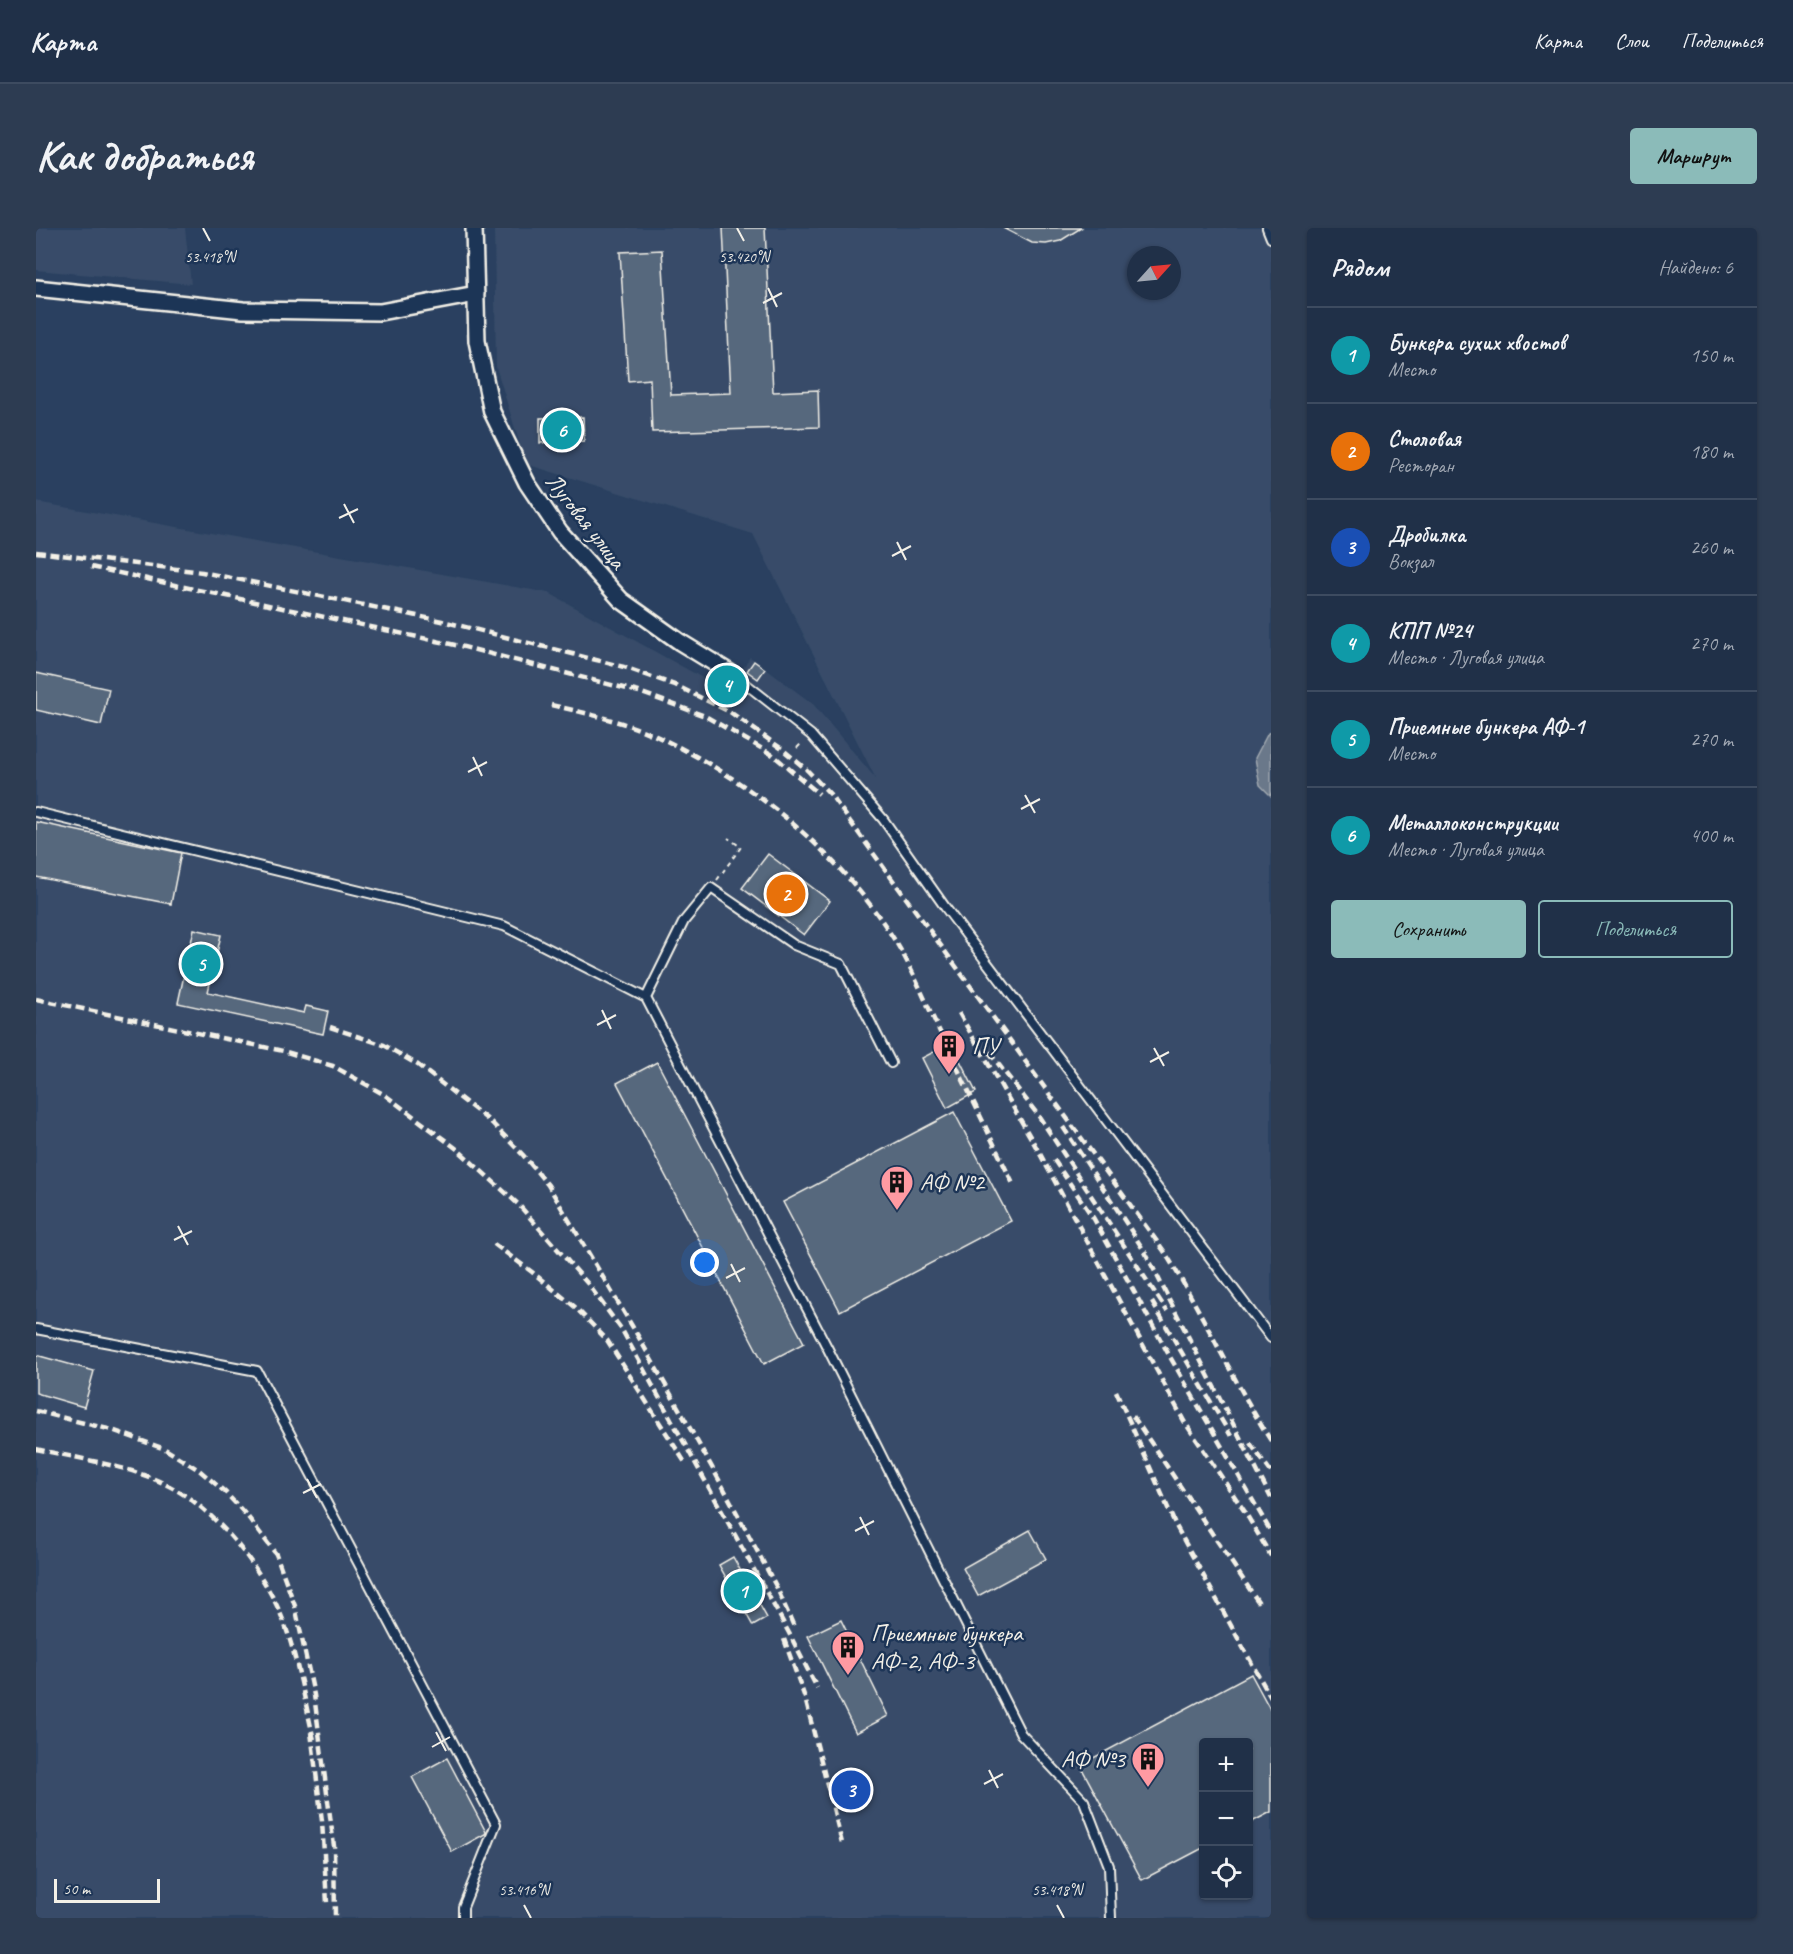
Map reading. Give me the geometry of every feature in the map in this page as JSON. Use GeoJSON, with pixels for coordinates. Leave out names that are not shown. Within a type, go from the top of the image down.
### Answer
{"type":"FeatureCollection","features":[{"type":"Feature","properties":{"kind":"street","name":"Луговая улица"},"geometry":{"type":"LineString","coordinates":[[474,228],[477,341],[492,412],[527,483],[554,522],[621,600],[680,642],[737,677]]}},
{"type":"Feature","properties":{"kind":"street"},"geometry":{"type":"LineString","coordinates":[[36,288],[243,310],[380,312],[476,294]]}},
{"type":"Feature","properties":{"kind":"lane"},"geometry":{"type":"LineString","coordinates":[[1267,228],[1271,238]]}},
{"type":"Feature","properties":{"kind":"lane"},"geometry":{"type":"LineString","coordinates":[[737,677],[811,735],[883,819],[945,907],[1271,1338]]}},
{"type":"Feature","properties":{"kind":"lane"},"geometry":{"type":"LineString","coordinates":[[36,812],[504,926],[646,998],[822,1338],[1021,1734],[1084,1801],[1109,1866],[1111,1918]]}},
{"type":"Feature","properties":{"kind":"lane"},"geometry":{"type":"LineString","coordinates":[[646,998],[684,921],[711,888],[794,945],[841,964],[891,1063]]}},
{"type":"Feature","properties":{"kind":"lane"},"geometry":{"type":"LineString","coordinates":[[36,1329],[257,1371],[496,1824],[463,1907],[463,1918]]}},
{"type":"Feature","properties":{"kind":"path"},"geometry":{"type":"LineString","coordinates":[[711,888],[741,847],[728,838]]}},
{"type":"Feature","properties":{"kind":"shaded area"},"geometry":{"type":"Polygon","coordinates":[[[36,228],[185,228],[191,284],[36,270],[36,228]]]}},
{"type":"Feature","properties":{"kind":"shaded area"},"geometry":{"type":"Polygon","coordinates":[[[494,228],[1271,228],[1271,1918],[36,1918],[36,502],[549,593],[728,692],[750,657],[813,704],[876,779],[753,534],[526,464],[496,367],[494,228]]]}},
{"type":"Feature","properties":{"kind":"shaded area"},"geometry":{"type":"Polygon","coordinates":[[[1271,732],[1271,796],[1260,785],[1255,758],[1268,733],[1271,732]]]}},
{"type":"Feature","properties":{"kind":"building"},"geometry":{"type":"Polygon","coordinates":[[[723,228],[765,228],[773,392],[818,390],[819,427],[652,432],[650,379],[628,381],[620,252],[662,250],[671,395],[731,393],[723,228]]]}},
{"type":"Feature","properties":{"kind":"building"},"geometry":{"type":"Polygon","coordinates":[[[1003,228],[1081,228],[1060,241],[1046,244],[1032,243],[1003,228]]]}},
{"type":"Feature","properties":{"kind":"building"},"geometry":{"type":"Polygon","coordinates":[[[583,417],[584,441],[540,443],[540,418],[583,417]]]}},
{"type":"Feature","properties":{"kind":"building"},"geometry":{"type":"Polygon","coordinates":[[[754,661],[765,669],[758,679],[747,671],[754,661]]]}},
{"type":"Feature","properties":{"kind":"building"},"geometry":{"type":"Polygon","coordinates":[[[36,673],[109,689],[101,725],[36,710],[36,673]]]}},
{"type":"Feature","properties":{"kind":"building"},"geometry":{"type":"Polygon","coordinates":[[[36,822],[181,853],[171,904],[36,877],[36,822]]]}},
{"type":"Feature","properties":{"kind":"building"},"geometry":{"type":"Polygon","coordinates":[[[768,854],[830,901],[804,935],[742,888],[768,854]]]}},
{"type":"Feature","properties":{"kind":"building"},"geometry":{"type":"Polygon","coordinates":[[[194,929],[221,935],[208,992],[304,1013],[306,1006],[328,1011],[323,1034],[178,1003],[194,929]]]}},
{"type":"Feature","properties":{"kind":"building","name":"ПУ"},"geometry":{"type":"Polygon","coordinates":[[[951,1043],[976,1092],[947,1108],[922,1058],[951,1043]]]}},
{"type":"Feature","properties":{"kind":"building"},"geometry":{"type":"Polygon","coordinates":[[[657,1062],[804,1343],[764,1364],[617,1083],[657,1062]]]}},
{"type":"Feature","properties":{"kind":"building","name":"АФ №2"},"geometry":{"type":"Polygon","coordinates":[[[954,1112],[1011,1221],[840,1311],[783,1202],[954,1112]]]}},
{"type":"Feature","properties":{"kind":"building"},"geometry":{"type":"Polygon","coordinates":[[[36,1355],[94,1371],[84,1407],[36,1393],[36,1355]]]}},
{"type":"Feature","properties":{"kind":"building"},"geometry":{"type":"Polygon","coordinates":[[[1030,1530],[1046,1559],[978,1596],[963,1568],[1030,1530]]]}},
{"type":"Feature","properties":{"kind":"building"},"geometry":{"type":"Polygon","coordinates":[[[733,1557],[767,1618],[753,1626],[719,1565],[733,1557]]]}},
{"type":"Feature","properties":{"kind":"building","name":"Приемные бункера АФ-2, АФ-3"},"geometry":{"type":"Polygon","coordinates":[[[841,1620],[888,1716],[856,1733],[808,1636],[841,1620]]]}},
{"type":"Feature","properties":{"kind":"building","name":"АФ №3"},"geometry":{"type":"Polygon","coordinates":[[[1251,1674],[1271,1711],[1271,1812],[1253,1821],[1253,1738],[1199,1738],[1199,1850],[1142,1880],[1080,1765],[1251,1674]]]}},
{"type":"Feature","properties":{"kind":"building"},"geometry":{"type":"Polygon","coordinates":[[[447,1758],[486,1832],[452,1852],[412,1777],[447,1758]]]}},
{"type":"Feature","properties":{"kind":"railway"},"geometry":{"type":"LineString","coordinates":[[36,552],[202,572],[442,621],[624,667],[675,685],[730,712],[782,749],[830,794],[1164,1251],[1271,1441]]}},
{"type":"Feature","properties":{"kind":"railway"},"geometry":{"type":"LineString","coordinates":[[91,567],[460,646],[639,692],[705,716],[773,755],[819,794]]}},
{"type":"Feature","properties":{"kind":"railway"},"geometry":{"type":"LineString","coordinates":[[551,705],[630,726],[693,754],[764,800],[828,857],[857,888],[882,921],[904,956],[1014,1186]]}},
{"type":"Feature","properties":{"kind":"railway"},"geometry":{"type":"LineString","coordinates":[[36,999],[283,1051],[333,1066],[385,1095],[457,1149],[518,1204],[588,1284],[622,1330],[817,1688]]}},
{"type":"Feature","properties":{"kind":"railway"},"geometry":{"type":"LineString","coordinates":[[959,1013],[1039,1152],[1184,1421],[1245,1512],[1271,1556]]}},
{"type":"Feature","properties":{"kind":"railway"},"geometry":{"type":"LineString","coordinates":[[330,1027],[384,1045],[418,1065],[492,1123],[548,1185],[638,1336],[723,1487],[777,1588],[795,1629]]}},
{"type":"Feature","properties":{"kind":"railway"},"geometry":{"type":"LineString","coordinates":[[989,1052],[1038,1115],[1167,1311]]}},
{"type":"Feature","properties":{"kind":"railway"},"geometry":{"type":"LineString","coordinates":[[1063,1127],[1145,1252],[1271,1498]]}},
{"type":"Feature","properties":{"kind":"railway"},"geometry":{"type":"LineString","coordinates":[[1054,1160],[1094,1219],[1271,1532]]}},
{"type":"Feature","properties":{"kind":"railway"},"geometry":{"type":"LineString","coordinates":[[494,1244],[575,1307],[607,1340],[686,1464]]}},
{"type":"Feature","properties":{"kind":"railway"},"geometry":{"type":"LineString","coordinates":[[1152,1302],[1231,1436]]}},
{"type":"Feature","properties":{"kind":"railway"},"geometry":{"type":"LineString","coordinates":[[1116,1391],[1176,1526],[1271,1698]]}},
{"type":"Feature","properties":{"kind":"railway"},"geometry":{"type":"LineString","coordinates":[[36,1411],[112,1430],[165,1449],[199,1470],[225,1492],[248,1517],[276,1554],[295,1606],[314,1695],[334,1846],[335,1918]]}},
{"type":"Feature","properties":{"kind":"railway"},"geometry":{"type":"LineString","coordinates":[[1133,1416],[1259,1603]]}},
{"type":"Feature","properties":{"kind":"railway"},"geometry":{"type":"LineString","coordinates":[[1250,1443],[1271,1472]]}},
{"type":"Feature","properties":{"kind":"railway"},"geometry":{"type":"LineString","coordinates":[[36,1449],[105,1464],[156,1480],[189,1498],[223,1528],[254,1566],[277,1606],[294,1653],[314,1740]]}},
{"type":"Feature","properties":{"kind":"railway"},"geometry":{"type":"LineString","coordinates":[[784,1639],[805,1698],[842,1843]]}},
{"type":"Feature","properties":{"kind":"railway"},"geometry":{"type":"LineString","coordinates":[[311,1732],[322,1821],[327,1903]]}},
{"type":"Feature","properties":{"kind":"place","name":"Металлоконструкции"},"geometry":{"type":"Point","coordinates":[562,430]}},
{"type":"Feature","properties":{"kind":"place","name":"КПП №24"},"geometry":{"type":"Point","coordinates":[727,685]}},
{"type":"Feature","properties":{"kind":"place","name":"Столовая"},"geometry":{"type":"Point","coordinates":[786,894]}},
{"type":"Feature","properties":{"kind":"place","name":"Приемные бункера АФ-1"},"geometry":{"type":"Point","coordinates":[201,964]}},
{"type":"Feature","properties":{"kind":"place","name":"ПУ"},"geometry":{"type":"Point","coordinates":[949,1075]}},
{"type":"Feature","properties":{"kind":"place","name":"АФ №2"},"geometry":{"type":"Point","coordinates":[897,1211]}},
{"type":"Feature","properties":{"kind":"place","name":"Бункера сухих хвостов"},"geometry":{"type":"Point","coordinates":[743,1591]}},
{"type":"Feature","properties":{"kind":"place","name":"Приемные бункера АФ-2, АФ-3"},"geometry":{"type":"Point","coordinates":[848,1676]}},
{"type":"Feature","properties":{"kind":"place","name":"АФ №3"},"geometry":{"type":"Point","coordinates":[1148,1788]}},
{"type":"Feature","properties":{"kind":"place","name":"Дробилка"},"geometry":{"type":"Point","coordinates":[851,1790]}}]}
